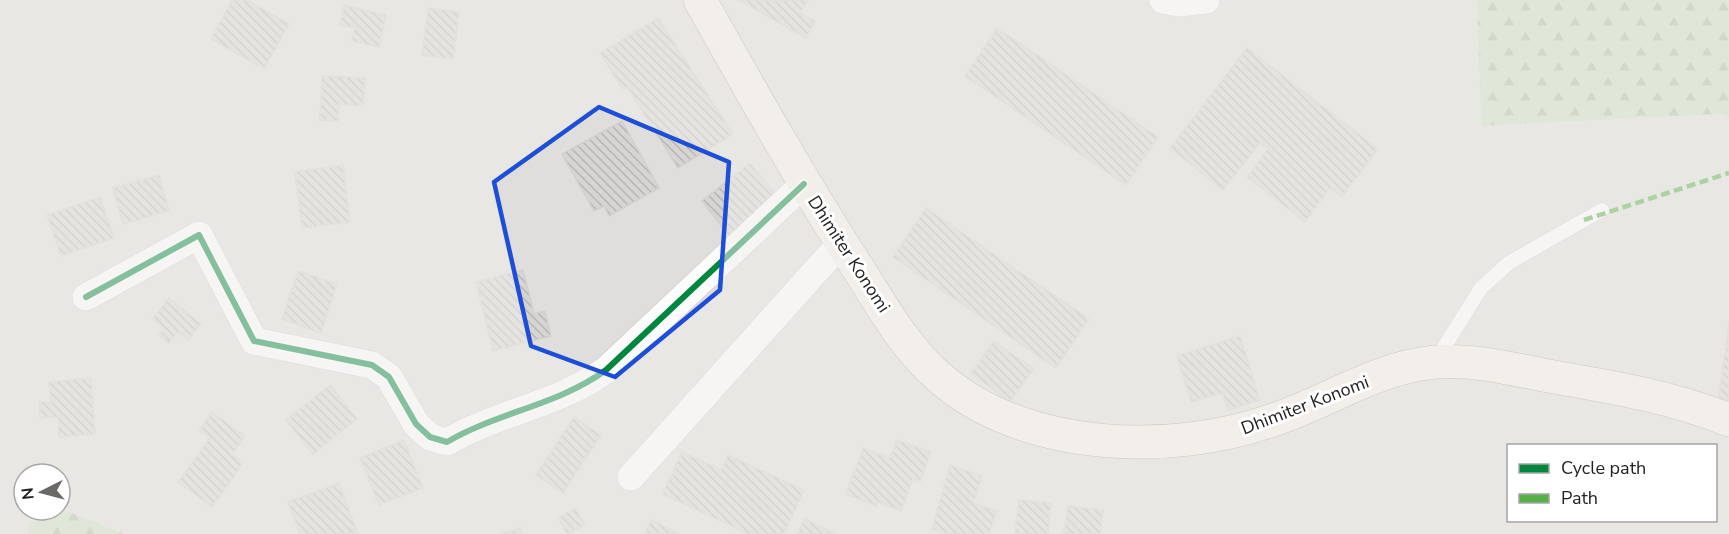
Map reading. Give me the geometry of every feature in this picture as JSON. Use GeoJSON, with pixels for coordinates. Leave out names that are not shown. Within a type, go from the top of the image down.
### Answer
{"type":"FeatureCollection","features":[{"type":"Feature","properties":{"kind":"main road","name":"Dhimiter Konomi"},"geometry":{"type":"LineString","coordinates":[[700,0],[804,184],[914,352],[937,376],[982,408],[1011,422],[1065,435],[1156,442],[1233,433],[1275,420],[1392,372],[1434,362],[1468,362],[1620,389],[1699,408],[1729,420]]}},
{"type":"Feature","properties":{"kind":"street"},"geometry":{"type":"LineString","coordinates":[[1163,0],[1179,3],[1206,0]]}},
{"type":"Feature","properties":{"kind":"street"},"geometry":{"type":"LineString","coordinates":[[86,297],[199,235],[254,341],[372,365],[389,377],[416,424],[430,437],[447,442],[474,426],[585,386],[606,370],[804,184]]}},
{"type":"Feature","properties":{"kind":"street"},"geometry":{"type":"LineString","coordinates":[[631,477],[841,243]]}},
{"type":"Feature","properties":{"kind":"lane"},"geometry":{"type":"LineString","coordinates":[[1434,362],[1481,288],[1510,262],[1602,210]]}},
{"type":"Feature","properties":{"kind":"highlighted area"},"geometry":{"type":"Polygon","coordinates":[[[599,107],[729,162],[720,290],[615,377],[531,346],[494,182],[599,107]]]}},
{"type":"Feature","properties":{"kind":"shaded area"},"geometry":{"type":"Polygon","coordinates":[[[0,0],[1477,0],[1481,126],[1722,114],[1729,118],[1729,534],[0,534],[0,0]]]}},
{"type":"Feature","properties":{"kind":"green space"},"geometry":{"type":"Polygon","coordinates":[[[1477,0],[1729,0],[1729,118],[1722,114],[1481,126],[1477,0]]]}},
{"type":"Feature","properties":{"kind":"green space"},"geometry":{"type":"Polygon","coordinates":[[[72,513],[124,534],[28,534],[29,523],[72,522],[72,513]]]}},
{"type":"Feature","properties":{"kind":"building"},"geometry":{"type":"Polygon","coordinates":[[[232,0],[247,0],[289,24],[264,69],[211,39],[232,0]]]}},
{"type":"Feature","properties":{"kind":"building"},"geometry":{"type":"Polygon","coordinates":[[[739,0],[808,0],[800,13],[815,21],[806,38],[739,0]]]}},
{"type":"Feature","properties":{"kind":"building"},"geometry":{"type":"Polygon","coordinates":[[[344,5],[386,15],[379,47],[352,41],[355,28],[340,25],[344,5]]]}},
{"type":"Feature","properties":{"kind":"building"},"geometry":{"type":"Polygon","coordinates":[[[428,8],[459,12],[453,59],[422,55],[428,8]]]}},
{"type":"Feature","properties":{"kind":"building"},"geometry":{"type":"Polygon","coordinates":[[[658,18],[733,134],[678,168],[627,87],[623,90],[600,53],[658,18]]]}},
{"type":"Feature","properties":{"kind":"building"},"geometry":{"type":"Polygon","coordinates":[[[997,28],[1158,137],[1126,185],[965,76],[997,28]]]}},
{"type":"Feature","properties":{"kind":"building"},"geometry":{"type":"Polygon","coordinates":[[[1247,48],[1378,149],[1342,197],[1330,188],[1305,222],[1247,177],[1268,149],[1260,143],[1223,190],[1170,148],[1247,48]]]}},
{"type":"Feature","properties":{"kind":"building"},"geometry":{"type":"Polygon","coordinates":[[[322,76],[365,78],[363,106],[339,104],[338,121],[320,120],[322,76]]]}},
{"type":"Feature","properties":{"kind":"building"},"geometry":{"type":"Polygon","coordinates":[[[622,121],[659,188],[609,216],[604,206],[594,211],[562,154],[622,121]]]}},
{"type":"Feature","properties":{"kind":"building"},"geometry":{"type":"Polygon","coordinates":[[[750,163],[782,203],[734,242],[702,201],[750,163]]]}},
{"type":"Feature","properties":{"kind":"building"},"geometry":{"type":"Polygon","coordinates":[[[343,165],[350,222],[302,228],[295,172],[343,165]]]}},
{"type":"Feature","properties":{"kind":"building"},"geometry":{"type":"Polygon","coordinates":[[[159,175],[169,211],[123,224],[113,188],[159,175]]]}},
{"type":"Feature","properties":{"kind":"building"},"geometry":{"type":"Polygon","coordinates":[[[100,197],[114,238],[61,256],[47,215],[100,197]]]}},
{"type":"Feature","properties":{"kind":"building"},"geometry":{"type":"Polygon","coordinates":[[[926,208],[1089,319],[1056,368],[893,257],[926,208]]]}},
{"type":"Feature","properties":{"kind":"building"},"geometry":{"type":"Polygon","coordinates":[[[523,270],[534,314],[545,311],[551,336],[493,351],[476,282],[523,270]]]}},
{"type":"Feature","properties":{"kind":"building"},"geometry":{"type":"Polygon","coordinates":[[[298,271],[337,284],[321,333],[282,319],[298,271]]]}},
{"type":"Feature","properties":{"kind":"building"},"geometry":{"type":"Polygon","coordinates":[[[169,298],[201,324],[188,340],[178,332],[169,343],[159,335],[164,329],[152,319],[169,298]]]}},
{"type":"Feature","properties":{"kind":"building"},"geometry":{"type":"Polygon","coordinates":[[[1729,321],[1729,400],[1719,398],[1729,321]]]}},
{"type":"Feature","properties":{"kind":"building"},"geometry":{"type":"Polygon","coordinates":[[[1240,336],[1260,400],[1228,410],[1222,393],[1191,402],[1177,356],[1240,336]]]}},
{"type":"Feature","properties":{"kind":"building"},"geometry":{"type":"Polygon","coordinates":[[[994,341],[1034,369],[1010,402],[971,373],[994,341]]]}},
{"type":"Feature","properties":{"kind":"building"},"geometry":{"type":"Polygon","coordinates":[[[91,378],[95,434],[59,437],[58,417],[40,418],[40,402],[51,402],[49,382],[91,378]]]}},
{"type":"Feature","properties":{"kind":"building"},"geometry":{"type":"Polygon","coordinates":[[[330,385],[357,419],[313,454],[286,420],[330,385]]]}},
{"type":"Feature","properties":{"kind":"building"},"geometry":{"type":"Polygon","coordinates":[[[212,412],[245,436],[232,455],[243,463],[212,507],[178,482],[210,438],[199,430],[212,412]]]}},
{"type":"Feature","properties":{"kind":"building"},"geometry":{"type":"Polygon","coordinates":[[[574,417],[601,435],[563,493],[536,475],[574,417]]]}},
{"type":"Feature","properties":{"kind":"building"},"geometry":{"type":"Polygon","coordinates":[[[404,440],[423,488],[379,505],[360,458],[404,440]]]}},
{"type":"Feature","properties":{"kind":"building"},"geometry":{"type":"Polygon","coordinates":[[[897,440],[931,452],[920,482],[913,479],[901,511],[877,502],[876,506],[846,494],[863,448],[890,458],[897,440]]]}},
{"type":"Feature","properties":{"kind":"building"},"geometry":{"type":"Polygon","coordinates":[[[682,452],[721,470],[728,455],[804,490],[784,534],[748,534],[663,494],[682,452]]]}},
{"type":"Feature","properties":{"kind":"building"},"geometry":{"type":"Polygon","coordinates":[[[950,465],[982,476],[973,503],[997,511],[989,534],[947,534],[932,529],[950,465]]]}},
{"type":"Feature","properties":{"kind":"building"},"geometry":{"type":"Polygon","coordinates":[[[339,483],[358,534],[300,534],[288,502],[339,483]]]}},
{"type":"Feature","properties":{"kind":"building"},"geometry":{"type":"Polygon","coordinates":[[[1019,500],[1051,503],[1048,534],[1015,534],[1019,500]]]}},
{"type":"Feature","properties":{"kind":"building"},"geometry":{"type":"Polygon","coordinates":[[[1068,506],[1103,510],[1100,534],[1064,534],[1068,506]]]}},
{"type":"Feature","properties":{"kind":"building"},"geometry":{"type":"Polygon","coordinates":[[[575,508],[585,525],[567,534],[558,518],[575,508]]]}},
{"type":"Feature","properties":{"kind":"building"},"geometry":{"type":"Polygon","coordinates":[[[805,519],[836,534],[797,534],[805,519]]]}},
{"type":"Feature","properties":{"kind":"building"},"geometry":{"type":"Polygon","coordinates":[[[651,520],[680,534],[645,534],[651,520]]]}},
{"type":"Feature","properties":{"kind":"building"},"geometry":{"type":"Polygon","coordinates":[[[520,528],[522,534],[500,534],[520,528]]]}},
{"type":"Feature","properties":{"kind":"marked path"},"geometry":{"type":"LineString","coordinates":[[1584,220],[1729,173]]}},
{"type":"Feature","properties":{"kind":"cycle path"},"geometry":{"type":"LineString","coordinates":[[86,297],[199,235],[254,341],[372,365],[389,377],[416,424],[430,437],[447,442],[487,423],[568,392],[606,370],[804,184]]}}]}
